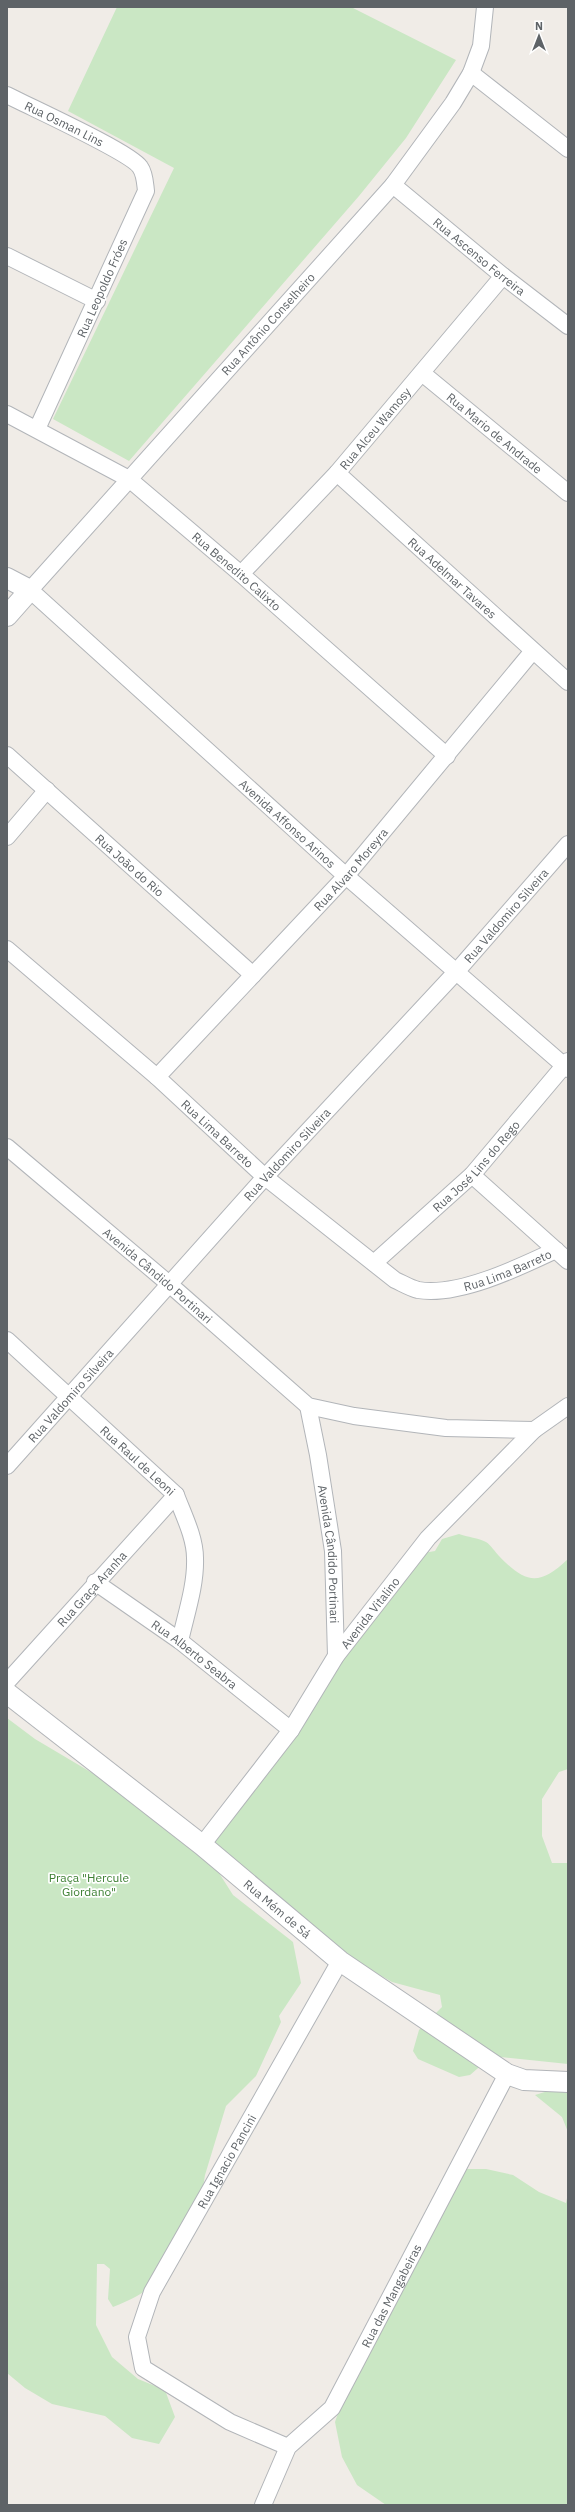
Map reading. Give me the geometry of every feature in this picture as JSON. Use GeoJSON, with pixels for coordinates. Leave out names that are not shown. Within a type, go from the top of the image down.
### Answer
{"type":"FeatureCollection","features":[{"type":"Feature","properties":{"kind":"street","name":"Rua Antônio Conselheiro"},"geometry":{"type":"LineString","coordinates":[[7,616],[128,479],[393,185],[453,103],[471,73],[481,46],[485,7]]}},
{"type":"Feature","properties":{"kind":"street"},"geometry":{"type":"LineString","coordinates":[[471,73],[568,149]]}},
{"type":"Feature","properties":{"kind":"street","name":"Rua Osman Lins"},"geometry":{"type":"LineString","coordinates":[[7,95],[122,153]]}},
{"type":"Feature","properties":{"kind":"street","name":"Rua Leopoldo Fróes"},"geometry":{"type":"LineString","coordinates":[[37,429],[97,301],[146,191],[145,180],[140,167],[122,153]]}},
{"type":"Feature","properties":{"kind":"street","name":"Rua Ascenso Ferreira"},"geometry":{"type":"LineString","coordinates":[[393,185],[503,276],[568,326]]}},
{"type":"Feature","properties":{"kind":"street"},"geometry":{"type":"LineString","coordinates":[[7,256],[97,301]]}},
{"type":"Feature","properties":{"kind":"street","name":"Rua Alceu Wamosy"},"geometry":{"type":"LineString","coordinates":[[241,574],[337,473],[503,276]]}},
{"type":"Feature","properties":{"kind":"street","name":"Rua Mario de Andrade"},"geometry":{"type":"LineString","coordinates":[[422,373],[568,493]]}},
{"type":"Feature","properties":{"kind":"street","name":"Rua Benedito Calixto"},"geometry":{"type":"LineString","coordinates":[[7,414],[128,479],[241,574],[447,756]]}},
{"type":"Feature","properties":{"kind":"street","name":"Rua Adelmar Tavares"},"geometry":{"type":"LineString","coordinates":[[337,473],[532,652],[568,682]]}},
{"type":"Feature","properties":{"kind":"street","name":"Avenida Affonso Arinos"},"geometry":{"type":"LineString","coordinates":[[7,578],[30,590],[346,876],[567,1065]]}},
{"type":"Feature","properties":{"kind":"street","name":"Rua Alvaro Moreyra"},"geometry":{"type":"LineString","coordinates":[[157,1077],[346,876],[532,652]]}},
{"type":"Feature","properties":{"kind":"street","name":"Rua João do Rio"},"geometry":{"type":"LineString","coordinates":[[7,755],[253,975]]}},
{"type":"Feature","properties":{"kind":"street"},"geometry":{"type":"LineString","coordinates":[[7,838],[47,790]]}},
{"type":"Feature","properties":{"kind":"street","name":"Rua Valdomiro Silveira"},"geometry":{"type":"LineString","coordinates":[[7,1466],[168,1283],[458,971],[568,844]]}},
{"type":"Feature","properties":{"kind":"street","name":"Rua Lima Barreto"},"geometry":{"type":"LineString","coordinates":[[7,949],[157,1077],[265,1177],[394,1280],[417,1290],[443,1290],[498,1277],[562,1255]]}},
{"type":"Feature","properties":{"kind":"street","name":"Rua José Lins do Rego"},"geometry":{"type":"LineString","coordinates":[[374,1263],[472,1175],[567,1065]]}},
{"type":"Feature","properties":{"kind":"street","name":"Avenida Cândido Portinari"},"geometry":{"type":"LineString","coordinates":[[7,1146],[168,1283],[308,1406],[354,1416],[446,1428],[534,1430]]}},
{"type":"Feature","properties":{"kind":"street"},"geometry":{"type":"LineString","coordinates":[[472,1175],[562,1255]]}},
{"type":"Feature","properties":{"kind":"street","name":"Rua Raul de Leoni"},"geometry":{"type":"LineString","coordinates":[[7,1340],[176,1495],[195,1557],[193,1584],[180,1641]]}},
{"type":"Feature","properties":{"kind":"street","name":"Avenida Cândido Portinari"},"geometry":{"type":"LineString","coordinates":[[308,1406],[318,1455],[333,1551],[336,1656]]}},
{"type":"Feature","properties":{"kind":"street","name":"Avenida Vitalino"},"geometry":{"type":"LineString","coordinates":[[202,1845],[292,1730],[336,1656],[428,1538],[534,1430],[568,1406]]}},
{"type":"Feature","properties":{"kind":"street","name":"Rua Graça Aranha"},"geometry":{"type":"LineString","coordinates":[[7,1682],[95,1582],[176,1495]]}},
{"type":"Feature","properties":{"kind":"street","name":"Rua Alberto Seabra"},"geometry":{"type":"LineString","coordinates":[[95,1582],[180,1641],[292,1730]]}},
{"type":"Feature","properties":{"kind":"street","name":"Rua Mém de Sá"},"geometry":{"type":"LineString","coordinates":[[7,1693],[202,1845],[340,1961],[507,2074],[524,2080],[568,2082]]}},
{"type":"Feature","properties":{"kind":"street","name":"Rua Ignacio Pancini"},"geometry":{"type":"LineString","coordinates":[[288,2447],[230,2422],[143,2368],[137,2337],[152,2292],[340,1961]]}},
{"type":"Feature","properties":{"kind":"street","name":"Rua das Mangabeiras"},"geometry":{"type":"LineString","coordinates":[[263,2505],[288,2447],[332,2408],[507,2074]]}},
{"type":"Feature","properties":{"kind":"green space"},"geometry":{"type":"Polygon","coordinates":[[[117,7],[351,7],[456,60],[406,138],[359,196],[129,461],[53,419],[174,168],[68,111],[117,7]]]}},
{"type":"Feature","properties":{"kind":"green space","name":"Praça \"Hercule Giordano\""},"geometry":{"type":"Polygon","coordinates":[[[459,1534],[486,1542],[508,1565],[517,1572],[532,1578],[549,1574],[568,1559],[568,1769],[559,1772],[542,1799],[542,1836],[552,1863],[568,1863],[568,2064],[492,2056],[470,2075],[459,2077],[418,2059],[413,2051],[419,2030],[442,2007],[440,1995],[392,1982],[329,1946],[221,1865],[219,1873],[233,1895],[293,1942],[301,1983],[279,2016],[281,2022],[256,2076],[226,2106],[205,2175],[198,2220],[192,2229],[174,2236],[159,2273],[148,2288],[128,2301],[113,2307],[108,2299],[110,2269],[104,2264],[97,2264],[96,2325],[112,2357],[138,2379],[165,2390],[175,2417],[159,2444],[132,2438],[105,2416],[52,2404],[25,2388],[7,2373],[7,1718],[35,1739],[131,1796],[163,1828],[186,1844],[194,1844],[418,1554],[435,1551],[442,1539],[459,1534]]]}},
{"type":"Feature","properties":{"kind":"green space"},"geometry":{"type":"Polygon","coordinates":[[[561,2087],[568,2087],[568,2132],[562,2117],[535,2095],[561,2087]]]}},
{"type":"Feature","properties":{"kind":"green space"},"geometry":{"type":"Polygon","coordinates":[[[454,2169],[486,2169],[513,2175],[539,2192],[566,2203],[568,2193],[568,2505],[386,2505],[357,2485],[342,2457],[335,2422],[360,2349],[400,2270],[411,2237],[443,2192],[454,2169]]]}}]}
